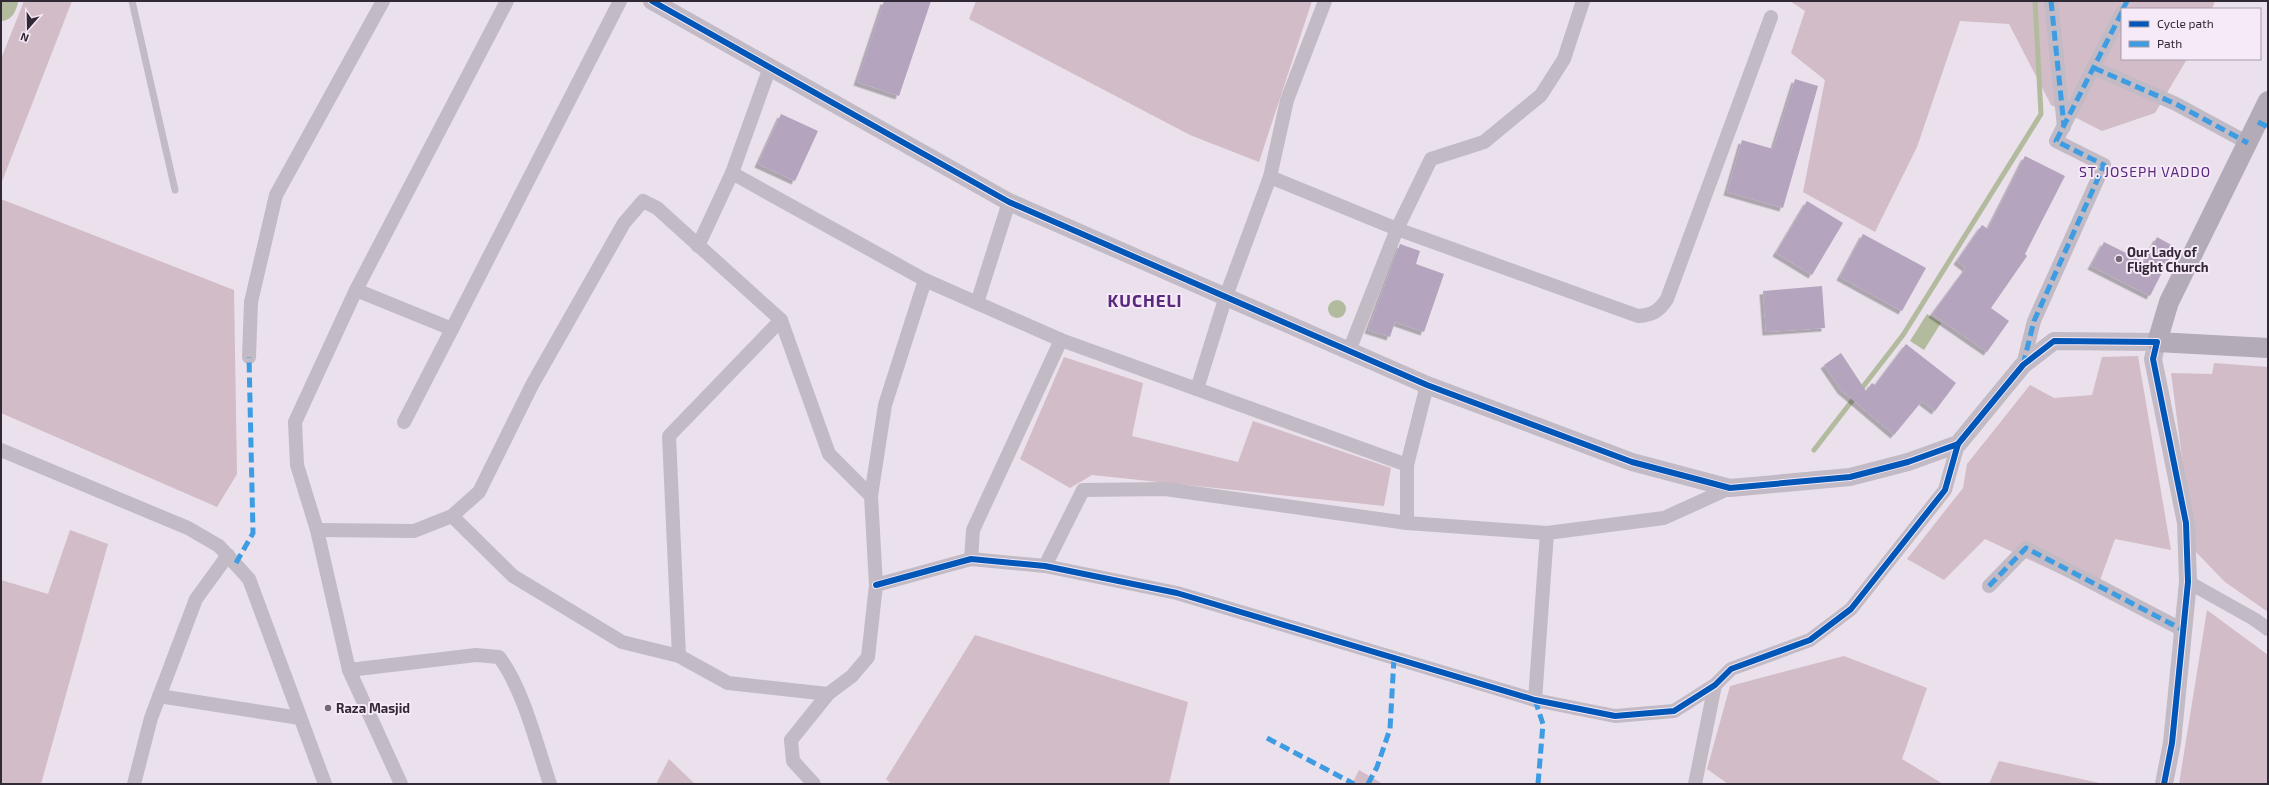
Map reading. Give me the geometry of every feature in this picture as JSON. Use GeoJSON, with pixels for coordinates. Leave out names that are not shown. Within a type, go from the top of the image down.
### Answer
{"type":"FeatureCollection","features":[{"type":"Feature","properties":{"kind":"main road"},"geometry":{"type":"LineString","coordinates":[[2268,101],[2169,302],[2157,342],[2268,348]]}},
{"type":"Feature","properties":{"kind":"street"},"geometry":{"type":"LineString","coordinates":[[249,357],[251,302],[276,195],[383,1]]}},
{"type":"Feature","properties":{"kind":"street"},"geometry":{"type":"LineString","coordinates":[[401,784],[349,670],[317,530],[297,465],[295,422],[356,290],[507,1]]}},
{"type":"Feature","properties":{"kind":"street"},"geometry":{"type":"LineString","coordinates":[[404,422],[620,1]]}},
{"type":"Feature","properties":{"kind":"street"},"geometry":{"type":"LineString","coordinates":[[652,1],[1008,202],[1427,385],[1632,462],[1730,488]]}},
{"type":"Feature","properties":{"kind":"street"},"geometry":{"type":"LineString","coordinates":[[1197,389],[1226,296],[1270,177],[1287,100],[1325,1]]}},
{"type":"Feature","properties":{"kind":"street"},"geometry":{"type":"LineString","coordinates":[[1348,351],[1398,229],[1431,159],[1484,142],[1542,95],[1564,59],[1583,1]]}},
{"type":"Feature","properties":{"kind":"street"},"geometry":{"type":"LineString","coordinates":[[2051,1],[2064,127]]}},
{"type":"Feature","properties":{"kind":"street"},"geometry":{"type":"LineString","coordinates":[[2023,365],[2034,321],[2104,165],[2056,141],[2121,14]]}},
{"type":"Feature","properties":{"kind":"street"},"geometry":{"type":"LineString","coordinates":[[1270,177],[1398,229],[1638,316],[1650,315],[1661,309],[1667,299],[1771,17]]}},
{"type":"Feature","properties":{"kind":"street"},"geometry":{"type":"LineString","coordinates":[[698,246],[732,173],[770,67]]}},
{"type":"Feature","properties":{"kind":"street"},"geometry":{"type":"LineString","coordinates":[[2094,68],[2176,104],[2248,143]]}},
{"type":"Feature","properties":{"kind":"street"},"geometry":{"type":"LineString","coordinates":[[732,173],[925,280],[1061,340],[1407,465]]}},
{"type":"Feature","properties":{"kind":"street"},"geometry":{"type":"LineString","coordinates":[[317,530],[414,531],[452,516],[480,492],[532,385],[624,223],[643,201],[657,208],[781,320],[829,454],[871,496]]}},
{"type":"Feature","properties":{"kind":"street"},"geometry":{"type":"LineString","coordinates":[[977,303],[1008,202]]}},
{"type":"Feature","properties":{"kind":"street"},"geometry":{"type":"LineString","coordinates":[[814,784],[793,761],[791,740],[828,694],[852,676],[868,657],[876,585],[871,496],[885,405],[925,280]]}},
{"type":"Feature","properties":{"kind":"street"},"geometry":{"type":"LineString","coordinates":[[356,290],[452,329]]}},
{"type":"Feature","properties":{"kind":"street"},"geometry":{"type":"LineString","coordinates":[[679,656],[669,436],[781,320]]}},
{"type":"Feature","properties":{"kind":"street"},"geometry":{"type":"LineString","coordinates":[[971,558],[973,530],[1061,340]]}},
{"type":"Feature","properties":{"kind":"street"},"geometry":{"type":"LineString","coordinates":[[876,585],[971,558],[1045,566],[1177,593],[1535,700],[1615,716],[1674,711],[1715,684],[1731,669],[1810,640],[1850,609],[1945,490],[1958,444],[2023,365],[2054,341],[2157,342],[2153,359],[2186,523],[2188,582],[2172,743],[2164,784]]}},
{"type":"Feature","properties":{"kind":"street"},"geometry":{"type":"LineString","coordinates":[[1407,523],[1407,465],[1427,385]]}},
{"type":"Feature","properties":{"kind":"street"},"geometry":{"type":"LineString","coordinates":[[1045,566],[1083,490],[1165,489],[1407,523],[1547,533],[1664,518],[1730,488],[1850,477],[1908,462],[1958,444]]}},
{"type":"Feature","properties":{"kind":"street"},"geometry":{"type":"LineString","coordinates":[[1,450],[188,528],[219,546],[228,555],[249,580],[325,784]]}},
{"type":"Feature","properties":{"kind":"street"},"geometry":{"type":"LineString","coordinates":[[452,516],[513,576],[622,642],[679,656],[728,683],[828,694]]}},
{"type":"Feature","properties":{"kind":"street"},"geometry":{"type":"LineString","coordinates":[[1535,700],[1547,533]]}},
{"type":"Feature","properties":{"kind":"street"},"geometry":{"type":"LineString","coordinates":[[1989,586],[2026,548],[2183,630]]}},
{"type":"Feature","properties":{"kind":"street"},"geometry":{"type":"LineString","coordinates":[[134,784],[151,718],[196,599],[228,555]]}},
{"type":"Feature","properties":{"kind":"street"},"geometry":{"type":"LineString","coordinates":[[2188,582],[2254,619],[2268,629]]}},
{"type":"Feature","properties":{"kind":"street"},"geometry":{"type":"LineString","coordinates":[[349,670],[476,655],[499,657],[506,665],[520,699],[550,784]]}},
{"type":"Feature","properties":{"kind":"street"},"geometry":{"type":"LineString","coordinates":[[1697,783],[1715,684]]}},
{"type":"Feature","properties":{"kind":"street"},"geometry":{"type":"LineString","coordinates":[[159,696],[300,718]]}},
{"type":"Feature","properties":{"kind":"lane"},"geometry":{"type":"LineString","coordinates":[[132,1],[175,190]]}},
{"type":"Feature","properties":{"kind":"shaded area"},"geometry":{"type":"Polygon","coordinates":[[[24,1],[72,1],[1,184],[1,59],[24,1]]]}},
{"type":"Feature","properties":{"kind":"shaded area"},"geometry":{"type":"Polygon","coordinates":[[[976,1],[1312,1],[1259,162],[1190,135],[969,19],[976,1]]]}},
{"type":"Feature","properties":{"kind":"shaded area"},"geometry":{"type":"Polygon","coordinates":[[[1790,1],[2215,1],[2212,8],[2121,8],[2121,60],[2186,60],[2155,113],[2102,131],[2051,105],[2009,24],[1960,21],[1917,147],[1875,232],[1803,192],[1825,80],[1791,53],[1805,11],[1790,1]]]}},
{"type":"Feature","properties":{"kind":"shaded area"},"geometry":{"type":"Polygon","coordinates":[[[1,199],[234,290],[237,474],[217,507],[1,413],[1,199]]]}},
{"type":"Feature","properties":{"kind":"shaded area"},"geometry":{"type":"Polygon","coordinates":[[[1337,300],[1343,303],[1346,309],[1343,315],[1337,318],[1331,315],[1328,309],[1331,303],[1337,300]]]}},
{"type":"Feature","properties":{"kind":"shaded area"},"geometry":{"type":"Polygon","coordinates":[[[1927,314],[1941,323],[1924,350],[1910,341],[1927,314]]]}},
{"type":"Feature","properties":{"kind":"shaded area"},"geometry":{"type":"Polygon","coordinates":[[[2138,356],[2171,550],[2115,539],[2096,591],[1985,539],[1944,580],[1907,559],[1963,488],[1967,464],[2030,385],[2054,398],[2092,395],[2102,357],[2138,356]]]}},
{"type":"Feature","properties":{"kind":"shaded area"},"geometry":{"type":"Polygon","coordinates":[[[1064,357],[1143,383],[1132,436],[1238,462],[1253,421],[1391,468],[1384,506],[1092,475],[1070,488],[1020,459],[1064,357]]]}},
{"type":"Feature","properties":{"kind":"shaded area"},"geometry":{"type":"Polygon","coordinates":[[[2214,363],[2268,367],[2268,612],[2225,582],[2194,550],[2171,373],[2212,374],[2214,363]]]}},
{"type":"Feature","properties":{"kind":"shaded area"},"geometry":{"type":"Polygon","coordinates":[[[70,530],[108,544],[41,784],[1,784],[1,580],[48,594],[70,530]]]}},
{"type":"Feature","properties":{"kind":"shaded area"},"geometry":{"type":"Polygon","coordinates":[[[2207,610],[2268,655],[2268,784],[2179,784],[2207,610]]]}},
{"type":"Feature","properties":{"kind":"shaded area"},"geometry":{"type":"Polygon","coordinates":[[[975,635],[1188,702],[1169,784],[891,784],[886,779],[975,635]]]}},
{"type":"Feature","properties":{"kind":"shaded area"},"geometry":{"type":"Polygon","coordinates":[[[1844,656],[1927,688],[1902,759],[1943,784],[1728,784],[1707,769],[1730,686],[1844,656]]]}},
{"type":"Feature","properties":{"kind":"shaded area"},"geometry":{"type":"Polygon","coordinates":[[[669,759],[695,784],[656,784],[669,759]]]}},
{"type":"Feature","properties":{"kind":"shaded area"},"geometry":{"type":"Polygon","coordinates":[[[1999,761],[2104,784],[1989,784],[1999,761]]]}},
{"type":"Feature","properties":{"kind":"shaded area"},"geometry":{"type":"Polygon","coordinates":[[[1359,770],[1383,784],[1352,784],[1359,770]]]}},
{"type":"Feature","properties":{"kind":"building"},"geometry":{"type":"Polygon","coordinates":[[[884,1],[931,1],[899,96],[857,82],[884,1]]]}},
{"type":"Feature","properties":{"kind":"building"},"geometry":{"type":"Polygon","coordinates":[[[1795,79],[1818,86],[1783,208],[1727,192],[1742,140],[1773,149],[1795,79]]]}},
{"type":"Feature","properties":{"kind":"building"},"geometry":{"type":"Polygon","coordinates":[[[781,114],[818,131],[795,181],[758,164],[781,114]]]}},
{"type":"Feature","properties":{"kind":"building"},"geometry":{"type":"Polygon","coordinates":[[[2025,156],[2065,176],[2025,254],[2027,256],[1991,308],[2009,321],[1987,352],[1932,314],[1966,268],[1957,261],[1982,225],[1988,229],[2025,156]]]}},
{"type":"Feature","properties":{"kind":"building"},"geometry":{"type":"Polygon","coordinates":[[[1807,201],[1843,223],[1812,275],[1776,253],[1807,201]]]}},
{"type":"Feature","properties":{"kind":"building"},"geometry":{"type":"Polygon","coordinates":[[[1863,234],[1926,268],[1902,311],[1840,277],[1863,234]]]}},
{"type":"Feature","properties":{"kind":"building"},"geometry":{"type":"Polygon","coordinates":[[[2157,237],[2175,247],[2150,296],[2091,266],[2104,242],[2144,262],[2157,237]]]}},
{"type":"Feature","properties":{"kind":"building"},"geometry":{"type":"Polygon","coordinates":[[[1400,244],[1420,251],[1416,264],[1444,274],[1424,332],[1395,322],[1390,337],[1368,330],[1400,244]]]}},
{"type":"Feature","properties":{"kind":"building"},"geometry":{"type":"Polygon","coordinates":[[[1822,286],[1825,328],[1766,332],[1763,291],[1822,286]]]}},
{"type":"Feature","properties":{"kind":"building"},"geometry":{"type":"Polygon","coordinates":[[[1906,344],[1956,383],[1935,411],[1922,401],[1894,435],[1841,390],[1824,365],[1841,353],[1866,391],[1872,383],[1875,385],[1906,344]]]}},
{"type":"Feature","properties":{"kind":"waterway"},"geometry":{"type":"LineString","coordinates":[[1,6],[3,1]]}},
{"type":"Feature","properties":{"kind":"waterway"},"geometry":{"type":"LineString","coordinates":[[1814,450],[1903,335],[2041,114],[2035,1]]}},
{"type":"Feature","properties":{"kind":"marked path"},"geometry":{"type":"LineString","coordinates":[[2051,1],[2064,126]]}},
{"type":"Feature","properties":{"kind":"marked path"},"geometry":{"type":"LineString","coordinates":[[2124,8],[2127,1]]}},
{"type":"Feature","properties":{"kind":"marked path"},"geometry":{"type":"LineString","coordinates":[[2023,365],[2034,321],[2104,165],[2056,141],[2121,14]]}},
{"type":"Feature","properties":{"kind":"marked path"},"geometry":{"type":"LineString","coordinates":[[2094,68],[2176,104],[2248,143]]}},
{"type":"Feature","properties":{"kind":"marked path"},"geometry":{"type":"LineString","coordinates":[[2258,122],[2268,127]]}},
{"type":"Feature","properties":{"kind":"marked path"},"geometry":{"type":"LineString","coordinates":[[236,563],[253,533],[249,357]]}},
{"type":"Feature","properties":{"kind":"marked path"},"geometry":{"type":"LineString","coordinates":[[1989,586],[2026,548],[2183,630]]}},
{"type":"Feature","properties":{"kind":"marked path"},"geometry":{"type":"LineString","coordinates":[[1368,784],[1377,767],[1390,729],[1394,658]]}},
{"type":"Feature","properties":{"kind":"marked path"},"geometry":{"type":"LineString","coordinates":[[1535,700],[1543,724],[1538,784]]}},
{"type":"Feature","properties":{"kind":"marked path"},"geometry":{"type":"LineString","coordinates":[[1267,738],[1354,784]]}},
{"type":"Feature","properties":{"kind":"cycle path"},"geometry":{"type":"LineString","coordinates":[[652,1],[1009,202],[1427,385],[1632,462],[1730,488],[1850,477],[1908,462],[1958,444],[2023,365],[2054,341],[2157,342],[2153,359],[2186,523],[2188,582],[2172,743],[2164,784]]}},
{"type":"Feature","properties":{"kind":"cycle path"},"geometry":{"type":"LineString","coordinates":[[876,585],[971,559],[1045,566],[1177,593],[1535,700],[1615,716],[1674,711],[1715,685],[1731,669],[1810,640],[1851,609],[1945,490],[1958,444]]}},
{"type":"Feature","properties":{"kind":"place","name":"Our Lady of Flight Church"},"geometry":{"type":"Point","coordinates":[2119,259]}},
{"type":"Feature","properties":{"kind":"place","name":"Raza Masjid"},"geometry":{"type":"Point","coordinates":[328,708]}},
{"type":"Feature","properties":{"kind":"district","name":"ST. JOSEPH VADDO"},"geometry":{"type":"Point","coordinates":[2145,171]}},
{"type":"Feature","properties":{"kind":"district","name":"KUCHELI"},"geometry":{"type":"Point","coordinates":[1145,300]}}]}
